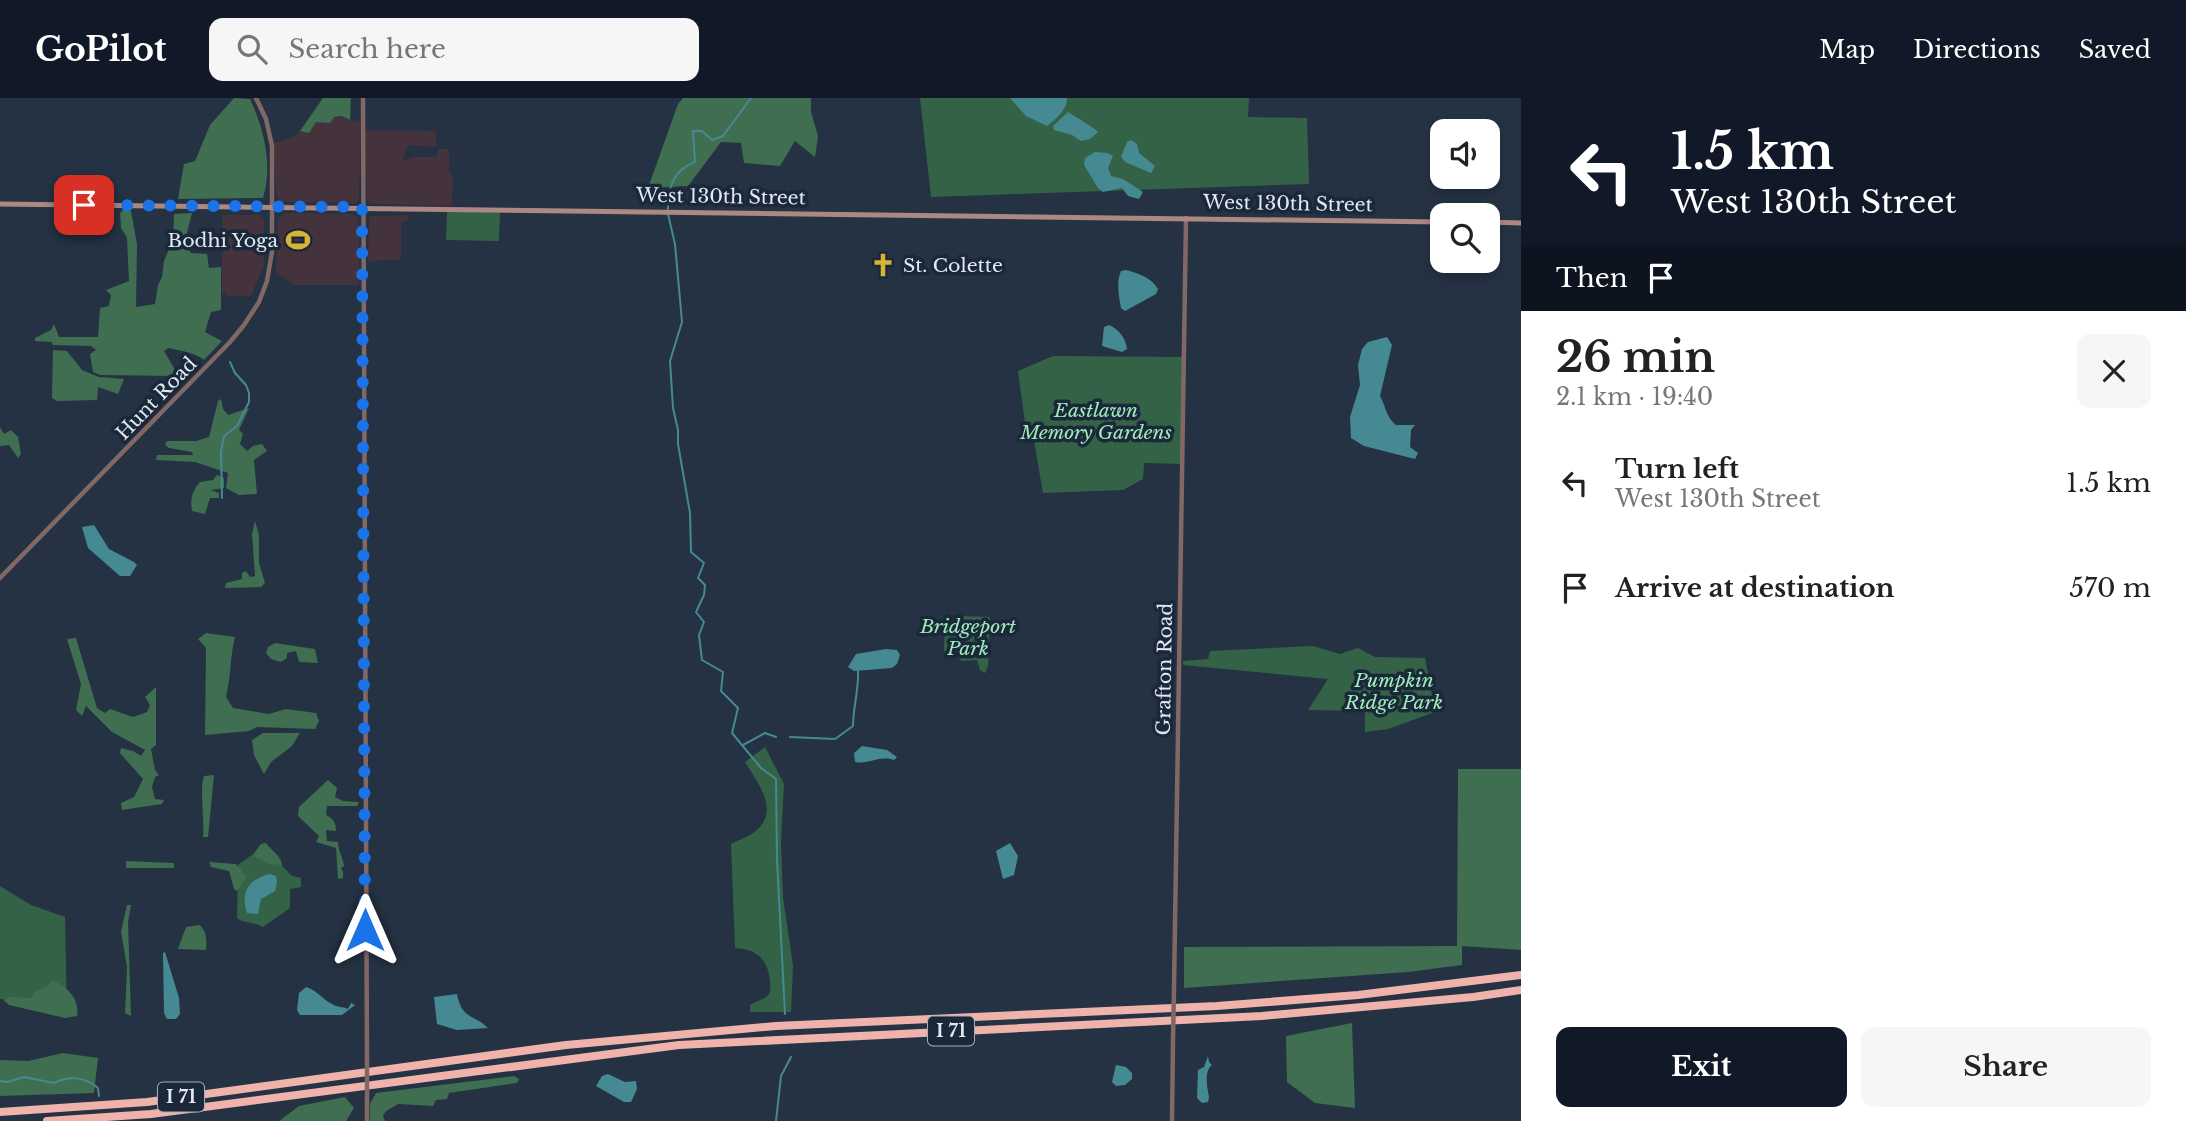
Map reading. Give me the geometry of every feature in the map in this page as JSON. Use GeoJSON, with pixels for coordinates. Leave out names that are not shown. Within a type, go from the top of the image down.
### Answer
{"type":"FeatureCollection","features":[{"type":"Feature","properties":{"kind":"highway","name":"I 71"},"geometry":{"type":"LineString","coordinates":[[0,1112],[147,1102],[566,1045],[776,1026],[1217,1006],[1359,995],[1521,975]]}},
{"type":"Feature","properties":{"kind":"highway","name":"I 71"},"geometry":{"type":"LineString","coordinates":[[47,1121],[151,1114],[679,1045],[1262,1016],[1473,997],[1521,990]]}},
{"type":"Feature","properties":{"kind":"main road","name":"West 130th Street"},"geometry":{"type":"LineString","coordinates":[[0,204],[1430,222]]}},
{"type":"Feature","properties":{"kind":"main road"},"geometry":{"type":"LineString","coordinates":[[1500,222],[1521,223]]}},
{"type":"Feature","properties":{"kind":"street","name":"Hunt Road"},"geometry":{"type":"LineString","coordinates":[[0,578],[244,325],[259,302],[268,275],[273,244],[272,146],[266,119],[256,98]]}},
{"type":"Feature","properties":{"kind":"street"},"geometry":{"type":"LineString","coordinates":[[363,98],[367,1121]]}},
{"type":"Feature","properties":{"kind":"street","name":"Grafton Road"},"geometry":{"type":"LineString","coordinates":[[1172,1121],[1186,217]]}},
{"type":"Feature","properties":{"kind":"shaded area"},"geometry":{"type":"Polygon","coordinates":[[[234,98],[250,99],[259,122],[267,160],[263,198],[178,199],[184,164],[195,161],[210,125],[234,98]]]}},
{"type":"Feature","properties":{"kind":"shaded area"},"geometry":{"type":"Polygon","coordinates":[[[323,98],[351,98],[350,120],[342,116],[334,117],[330,123],[316,122],[309,133],[300,131],[323,98]]]}},
{"type":"Feature","properties":{"kind":"shaded area"},"geometry":{"type":"Polygon","coordinates":[[[683,98],[811,98],[811,112],[818,136],[815,157],[795,141],[780,166],[744,163],[741,143],[721,142],[688,186],[648,188],[678,104],[683,98]]]}},
{"type":"Feature","properties":{"kind":"shaded area"},"geometry":{"type":"Polygon","coordinates":[[[1010,98],[1067,98],[1067,102],[1047,126],[1026,116],[1010,98]]]}},
{"type":"Feature","properties":{"kind":"shaded area"},"geometry":{"type":"Polygon","coordinates":[[[1068,112],[1098,132],[1090,139],[1081,141],[1072,135],[1054,130],[1053,126],[1068,112]]]}},
{"type":"Feature","properties":{"kind":"shaded area"},"geometry":{"type":"Polygon","coordinates":[[[342,116],[361,121],[359,199],[356,203],[280,202],[276,193],[274,143],[296,136],[300,131],[309,133],[316,122],[342,116]]]}},
{"type":"Feature","properties":{"kind":"shaded area"},"geometry":{"type":"Polygon","coordinates":[[[365,130],[436,131],[436,147],[408,145],[402,161],[414,157],[437,157],[438,149],[449,149],[449,171],[453,177],[452,206],[380,204],[367,200],[365,130]]]}},
{"type":"Feature","properties":{"kind":"shaded area"},"geometry":{"type":"Polygon","coordinates":[[[1131,140],[1137,144],[1139,153],[1155,166],[1151,173],[1125,162],[1121,157],[1127,142],[1131,140]]]}},
{"type":"Feature","properties":{"kind":"shaded area"},"geometry":{"type":"Polygon","coordinates":[[[1095,152],[1113,156],[1108,168],[1111,176],[1123,179],[1143,192],[1139,199],[1128,196],[1122,188],[1103,192],[1098,188],[1084,165],[1085,158],[1095,152]]]}},
{"type":"Feature","properties":{"kind":"shaded area"},"geometry":{"type":"Polygon","coordinates":[[[124,209],[131,211],[137,244],[136,307],[155,304],[164,261],[173,240],[174,214],[192,213],[187,234],[188,248],[191,253],[207,254],[209,268],[221,267],[221,310],[211,312],[205,332],[222,341],[204,360],[192,353],[168,348],[164,351],[177,373],[175,376],[100,375],[93,372],[90,354],[96,350],[91,346],[53,345],[52,342],[35,341],[35,338],[51,330],[54,324],[59,337],[98,337],[100,308],[109,306],[111,295],[106,290],[129,281],[127,238],[121,228],[120,213],[124,209]]]}},
{"type":"Feature","properties":{"kind":"shaded area"},"geometry":{"type":"Polygon","coordinates":[[[286,213],[352,214],[357,217],[359,285],[295,285],[276,272],[278,218],[286,213]]]}},
{"type":"Feature","properties":{"kind":"shaded area"},"geometry":{"type":"Polygon","coordinates":[[[222,215],[261,215],[261,219],[264,219],[264,265],[251,296],[226,296],[222,293],[222,215]]]}},
{"type":"Feature","properties":{"kind":"shaded area"},"geometry":{"type":"Polygon","coordinates":[[[408,215],[408,221],[401,222],[401,258],[368,261],[371,216],[408,215]]]}},
{"type":"Feature","properties":{"kind":"shaded area"},"geometry":{"type":"Polygon","coordinates":[[[1121,271],[1140,274],[1158,289],[1156,294],[1125,311],[1121,308],[1118,285],[1121,271]]]}},
{"type":"Feature","properties":{"kind":"shaded area"},"geometry":{"type":"Polygon","coordinates":[[[1109,325],[1121,335],[1127,349],[1122,352],[1102,346],[1104,327],[1109,325]]]}},
{"type":"Feature","properties":{"kind":"shaded area"},"geometry":{"type":"Polygon","coordinates":[[[1387,337],[1392,345],[1380,396],[1388,415],[1396,425],[1415,425],[1411,430],[1410,447],[1418,453],[1415,459],[1364,446],[1351,438],[1350,417],[1360,385],[1358,365],[1362,349],[1368,342],[1387,337]]]}},
{"type":"Feature","properties":{"kind":"shaded area"},"geometry":{"type":"Polygon","coordinates":[[[53,350],[67,351],[82,370],[99,377],[124,379],[118,394],[98,387],[97,400],[57,401],[52,398],[53,350]]]}},
{"type":"Feature","properties":{"kind":"shaded area"},"geometry":{"type":"Polygon","coordinates":[[[221,399],[223,409],[228,415],[249,408],[239,430],[243,434],[240,444],[247,451],[262,444],[267,451],[254,460],[257,494],[239,495],[226,488],[228,473],[195,462],[156,460],[157,455],[193,455],[192,452],[165,445],[167,441],[196,441],[209,437],[218,401],[221,399]]]}},
{"type":"Feature","properties":{"kind":"shaded area"},"geometry":{"type":"Polygon","coordinates":[[[0,427],[4,434],[11,430],[18,437],[21,454],[18,458],[9,445],[0,446],[0,427]]]}},
{"type":"Feature","properties":{"kind":"shaded area"},"geometry":{"type":"Polygon","coordinates":[[[217,475],[224,478],[224,488],[211,490],[219,493],[219,498],[210,498],[205,514],[192,511],[192,495],[197,485],[213,480],[217,475]]]}},
{"type":"Feature","properties":{"kind":"shaded area"},"geometry":{"type":"Polygon","coordinates":[[[255,521],[259,535],[259,563],[265,583],[261,587],[225,588],[226,583],[242,579],[242,573],[246,571],[250,577],[255,576],[252,534],[255,521]]]}},
{"type":"Feature","properties":{"kind":"shaded area"},"geometry":{"type":"Polygon","coordinates":[[[94,525],[109,549],[137,565],[130,576],[120,576],[88,548],[82,527],[94,525]]]}},
{"type":"Feature","properties":{"kind":"shaded area"},"geometry":{"type":"Polygon","coordinates":[[[206,633],[235,637],[226,697],[233,708],[269,714],[286,709],[316,713],[319,721],[315,729],[257,727],[249,731],[205,735],[206,648],[198,639],[206,633]]]}},
{"type":"Feature","properties":{"kind":"shaded area"},"geometry":{"type":"Polygon","coordinates":[[[76,638],[97,708],[105,713],[110,709],[133,717],[147,712],[150,705],[145,697],[156,687],[156,745],[151,749],[155,770],[159,775],[155,777],[152,787],[155,799],[164,800],[162,804],[122,810],[121,803],[134,797],[143,779],[120,753],[121,748],[141,756],[145,750],[112,732],[86,706],[82,716],[76,710],[81,684],[67,639],[76,638]]]}},
{"type":"Feature","properties":{"kind":"shaded area"},"geometry":{"type":"Polygon","coordinates":[[[275,643],[315,649],[318,663],[299,662],[296,651],[287,653],[287,658],[281,662],[271,659],[266,653],[268,647],[275,643]]]}},
{"type":"Feature","properties":{"kind":"shaded area"},"geometry":{"type":"Polygon","coordinates":[[[897,650],[900,655],[897,664],[892,668],[854,671],[848,667],[856,654],[897,650]]]}},
{"type":"Feature","properties":{"kind":"shaded area"},"geometry":{"type":"Polygon","coordinates":[[[263,733],[300,733],[292,746],[271,762],[264,774],[254,755],[252,740],[263,733]]]}},
{"type":"Feature","properties":{"kind":"shaded area"},"geometry":{"type":"Polygon","coordinates":[[[862,746],[887,750],[897,757],[894,760],[855,762],[854,753],[862,746]]]}},
{"type":"Feature","properties":{"kind":"shaded area"},"geometry":{"type":"Polygon","coordinates":[[[1458,769],[1521,769],[1521,950],[1462,946],[1462,965],[1408,972],[1184,988],[1184,947],[1457,946],[1458,769]]]}},
{"type":"Feature","properties":{"kind":"shaded area"},"geometry":{"type":"Polygon","coordinates":[[[214,775],[208,837],[203,837],[204,776],[214,775]]]}},
{"type":"Feature","properties":{"kind":"shaded area"},"geometry":{"type":"Polygon","coordinates":[[[328,780],[337,788],[335,797],[343,801],[359,802],[357,806],[327,806],[326,815],[334,821],[336,831],[326,830],[327,841],[338,842],[343,859],[343,878],[338,879],[336,848],[316,842],[319,836],[298,816],[299,807],[328,780]]]}},
{"type":"Feature","properties":{"kind":"shaded area"},"geometry":{"type":"Polygon","coordinates":[[[266,843],[282,865],[270,864],[253,856],[261,844],[266,843]]]}},
{"type":"Feature","properties":{"kind":"shaded area"},"geometry":{"type":"Polygon","coordinates":[[[1010,843],[1018,856],[1014,875],[1003,879],[996,851],[1010,843]]]}},
{"type":"Feature","properties":{"kind":"shaded area"},"geometry":{"type":"Polygon","coordinates":[[[126,861],[174,863],[174,868],[126,868],[126,861]]]}},
{"type":"Feature","properties":{"kind":"shaded area"},"geometry":{"type":"Polygon","coordinates":[[[209,862],[236,864],[247,877],[237,891],[229,871],[211,867],[209,862]]]}},
{"type":"Feature","properties":{"kind":"shaded area"},"geometry":{"type":"Polygon","coordinates":[[[270,874],[276,876],[275,891],[261,899],[258,914],[247,913],[245,899],[248,888],[257,879],[270,874]]]}},
{"type":"Feature","properties":{"kind":"shaded area"},"geometry":{"type":"Polygon","coordinates":[[[127,905],[131,905],[128,922],[131,1016],[125,1013],[127,967],[121,932],[127,905]]]}},
{"type":"Feature","properties":{"kind":"shaded area"},"geometry":{"type":"Polygon","coordinates":[[[199,925],[205,933],[206,950],[178,949],[186,927],[199,925]]]}},
{"type":"Feature","properties":{"kind":"shaded area"},"geometry":{"type":"Polygon","coordinates":[[[165,952],[179,998],[180,1014],[176,1019],[167,1019],[164,1013],[165,952]]]}},
{"type":"Feature","properties":{"kind":"shaded area"},"geometry":{"type":"Polygon","coordinates":[[[52,980],[71,994],[76,1004],[77,1016],[65,1018],[9,1005],[4,1001],[8,997],[32,998],[34,992],[47,986],[52,980]]]}},
{"type":"Feature","properties":{"kind":"shaded area"},"geometry":{"type":"Polygon","coordinates":[[[306,987],[336,1006],[348,1009],[351,1003],[355,1005],[342,1015],[300,1015],[297,1010],[299,993],[306,987]]]}},
{"type":"Feature","properties":{"kind":"shaded area"},"geometry":{"type":"Polygon","coordinates":[[[457,994],[465,1012],[488,1028],[457,1030],[437,1024],[434,997],[457,994]]]}},
{"type":"Feature","properties":{"kind":"shaded area"},"geometry":{"type":"Polygon","coordinates":[[[1352,1023],[1355,1108],[1315,1103],[1287,1082],[1286,1036],[1352,1023]]]}},
{"type":"Feature","properties":{"kind":"shaded area"},"geometry":{"type":"Polygon","coordinates":[[[63,1053],[98,1058],[94,1093],[0,1096],[0,1060],[28,1061],[63,1053]]]}},
{"type":"Feature","properties":{"kind":"shaded area"},"geometry":{"type":"Polygon","coordinates":[[[1208,1056],[1212,1065],[1207,1075],[1209,1097],[1208,1102],[1202,1103],[1197,1098],[1198,1070],[1204,1067],[1208,1056]]]}},
{"type":"Feature","properties":{"kind":"shaded area"},"geometry":{"type":"Polygon","coordinates":[[[1116,1065],[1126,1067],[1132,1073],[1132,1079],[1125,1085],[1116,1086],[1112,1082],[1116,1065]]]}},
{"type":"Feature","properties":{"kind":"shaded area"},"geometry":{"type":"Polygon","coordinates":[[[608,1074],[625,1082],[636,1081],[637,1089],[631,1102],[624,1102],[596,1086],[602,1076],[608,1074]]]}},
{"type":"Feature","properties":{"kind":"shaded area"},"geometry":{"type":"Polygon","coordinates":[[[514,1076],[519,1079],[517,1083],[449,1093],[447,1099],[436,1100],[433,1106],[398,1104],[386,1111],[383,1116],[385,1121],[370,1121],[370,1104],[376,1093],[514,1076]]]}},
{"type":"Feature","properties":{"kind":"shaded area"},"geometry":{"type":"Polygon","coordinates":[[[345,1097],[354,1108],[346,1121],[279,1121],[299,1106],[345,1097]]]}},
{"type":"Feature","properties":{"kind":"green space"},"geometry":{"type":"Polygon","coordinates":[[[920,98],[1249,98],[1248,117],[1307,118],[1309,184],[931,197],[920,98]]]}},
{"type":"Feature","properties":{"kind":"green space"},"geometry":{"type":"Polygon","coordinates":[[[500,211],[499,241],[446,240],[447,212],[500,211]]]}},
{"type":"Feature","properties":{"kind":"green space","name":"Eastlawn Memory Gardens"},"geometry":{"type":"Polygon","coordinates":[[[1053,356],[1184,357],[1182,464],[1144,463],[1143,479],[1123,490],[1043,493],[1031,424],[1025,423],[1018,371],[1053,356]]]}},
{"type":"Feature","properties":{"kind":"green space","name":"Bridgeport Park"},"geometry":{"type":"Polygon","coordinates":[[[960,616],[990,617],[988,666],[985,673],[980,670],[977,660],[961,661],[958,655],[944,655],[945,618],[955,621],[960,616]]]}},
{"type":"Feature","properties":{"kind":"green space","name":"Pumpkin Ridge Park"},"geometry":{"type":"Polygon","coordinates":[[[1313,646],[1340,654],[1358,648],[1375,657],[1425,658],[1435,712],[1388,729],[1365,732],[1365,711],[1308,710],[1328,679],[1183,665],[1183,661],[1208,659],[1210,651],[1313,646]]]}},
{"type":"Feature","properties":{"kind":"green space"},"geometry":{"type":"Polygon","coordinates":[[[765,747],[784,784],[781,842],[783,897],[793,966],[791,1012],[750,1012],[750,1005],[769,994],[769,975],[764,962],[755,953],[735,948],[731,844],[757,830],[764,822],[767,813],[764,796],[745,762],[765,747]]]}},
{"type":"Feature","properties":{"kind":"green space"},"geometry":{"type":"Polygon","coordinates":[[[261,844],[292,876],[301,878],[301,887],[290,889],[290,908],[263,927],[237,918],[238,865],[261,844]]]}},
{"type":"Feature","properties":{"kind":"green space"},"geometry":{"type":"Polygon","coordinates":[[[0,886],[31,905],[65,917],[67,1012],[0,999],[0,886]]]}},
{"type":"Feature","properties":{"kind":"waterway"},"geometry":{"type":"LineString","coordinates":[[668,209],[669,193],[677,174],[695,162],[693,131],[702,131],[712,140],[723,136],[751,98]]}},
{"type":"Feature","properties":{"kind":"waterway"},"geometry":{"type":"LineString","coordinates":[[668,214],[675,244],[682,322],[670,361],[673,408],[690,513],[691,552],[704,563],[698,578],[705,585],[704,595],[696,612],[704,622],[699,635],[702,660],[723,672],[721,691],[738,708],[732,733],[761,768],[776,779],[777,860],[785,1014]]}},
{"type":"Feature","properties":{"kind":"waterway"},"geometry":{"type":"LineString","coordinates":[[222,498],[221,452],[224,436],[237,426],[249,402],[246,385],[235,373],[230,362]]}},
{"type":"Feature","properties":{"kind":"waterway"},"geometry":{"type":"LineString","coordinates":[[790,737],[835,739],[853,726],[858,671]]}},
{"type":"Feature","properties":{"kind":"waterway"},"geometry":{"type":"LineString","coordinates":[[743,745],[765,733],[776,737]]}},
{"type":"Feature","properties":{"kind":"waterway"},"geometry":{"type":"LineString","coordinates":[[776,1121],[781,1076],[791,1057]]}},
{"type":"Feature","properties":{"kind":"waterway"},"geometry":{"type":"LineString","coordinates":[[0,1081],[7,1082],[24,1077],[54,1083],[77,1078],[98,1088],[99,1096]]}},
{"type":"Feature","properties":{"kind":"place","name":"Bodhi Yoga"},"geometry":{"type":"Point","coordinates":[298,240]}},
{"type":"Feature","properties":{"kind":"place","name":"St. Colette"},"geometry":{"type":"Point","coordinates":[883,265]}},
{"type":"Feature","properties":{"kind":"route"},"geometry":{"type":"LineString","coordinates":[[84,205],[362,207],[365,930]]}}]}
